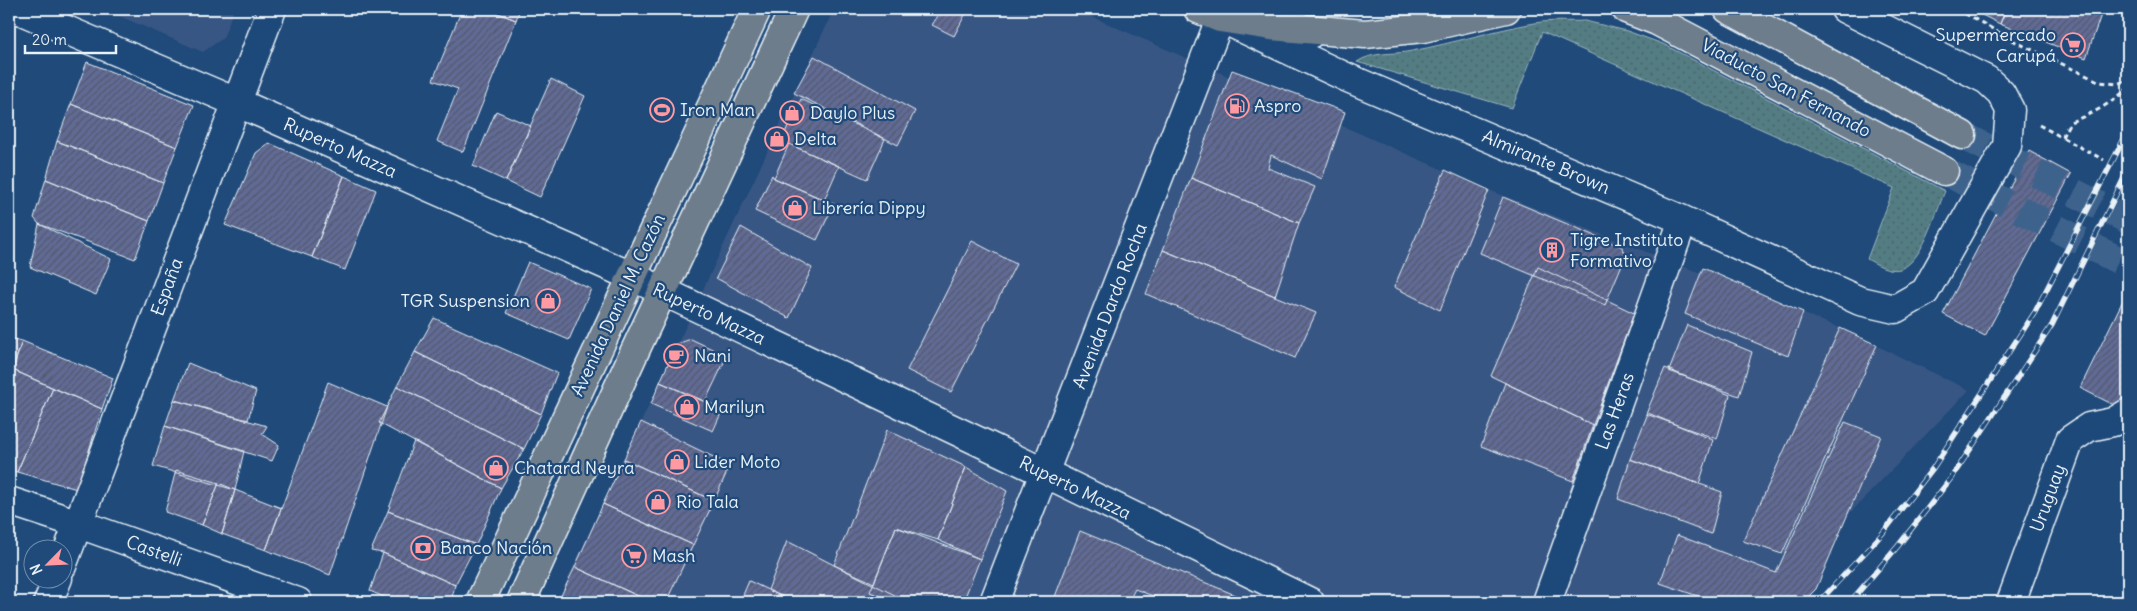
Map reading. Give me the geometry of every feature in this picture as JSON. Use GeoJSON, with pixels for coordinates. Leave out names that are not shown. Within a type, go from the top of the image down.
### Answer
{"type":"FeatureCollection","features":[{"type":"Feature","properties":{"kind":"main road","name":"Avenida Daniel M. Cazón"},"geometry":{"type":"LineString","coordinates":[[480,602],[757,9]]}},
{"type":"Feature","properties":{"kind":"main road","name":"Avenida Daniel M. Cazón"},"geometry":{"type":"LineString","coordinates":[[521,602],[662,292],[794,9]]}},
{"type":"Feature","properties":{"kind":"main road"},"geometry":{"type":"LineString","coordinates":[[1214,12],[1299,19],[1364,34],[1423,28],[1506,9]]}},
{"type":"Feature","properties":{"kind":"main road","name":"Viaducto San Fernando"},"geometry":{"type":"LineString","coordinates":[[1626,9],[1657,21],[1944,171]]}},
{"type":"Feature","properties":{"kind":"main road"},"geometry":{"type":"LineString","coordinates":[[1728,9],[1962,135]]}},
{"type":"Feature","properties":{"kind":"street","name":"Ruperto Mazza"},"geometry":{"type":"LineString","coordinates":[[17,9],[236,102],[631,276],[1045,473],[1310,602]]}},
{"type":"Feature","properties":{"kind":"street","name":"España"},"geometry":{"type":"LineString","coordinates":[[72,541],[272,9]]}},
{"type":"Feature","properties":{"kind":"street"},"geometry":{"type":"LineString","coordinates":[[1273,9],[1299,19],[1348,78]]}},
{"type":"Feature","properties":{"kind":"street"},"geometry":{"type":"LineString","coordinates":[[1845,9],[1987,80],[2001,93],[2010,110]]}},
{"type":"Feature","properties":{"kind":"street","name":"Almirante Brown"},"geometry":{"type":"LineString","coordinates":[[1214,12],[1348,78],[1683,220],[1860,301],[1895,309],[1924,292],[2007,146],[2010,110]]}},
{"type":"Feature","properties":{"kind":"street","name":"Avenida Dardo Rocha"},"geometry":{"type":"LineString","coordinates":[[994,602],[1045,473],[1214,12]]}},
{"type":"Feature","properties":{"kind":"street","name":"Las Heras"},"geometry":{"type":"LineString","coordinates":[[1548,602],[1683,220]]}},
{"type":"Feature","properties":{"kind":"street","name":"Uruguay"},"geometry":{"type":"LineString","coordinates":[[2011,602],[2070,440],[2089,427],[2123,420]]}},
{"type":"Feature","properties":{"kind":"street","name":"Castelli"},"geometry":{"type":"LineString","coordinates":[[9,501],[298,602]]}},
{"type":"Feature","properties":{"kind":"street"},"geometry":{"type":"LineString","coordinates":[[48,602],[54,588]]}},
{"type":"Feature","properties":{"kind":"path"},"geometry":{"type":"LineString","coordinates":[[1957,9],[2016,42],[2100,82],[2117,84],[2128,80]]}},
{"type":"Feature","properties":{"kind":"path"},"geometry":{"type":"LineString","coordinates":[[2062,137],[2070,122],[2089,115],[2116,100],[2128,88]]}},
{"type":"Feature","properties":{"kind":"path"},"geometry":{"type":"LineString","coordinates":[[2010,110],[2104,160]]}},
{"type":"Feature","properties":{"kind":"shaded area"},"geometry":{"type":"Polygon","coordinates":[[[103,9],[234,9],[223,38],[203,52],[103,9]]]}},
{"type":"Feature","properties":{"kind":"shaded area"},"geometry":{"type":"Polygon","coordinates":[[[834,9],[1074,9],[1489,190],[1840,328],[1969,390],[1764,602],[557,602],[834,9]]]}},
{"type":"Feature","properties":{"kind":"green space"},"geometry":{"type":"Polygon","coordinates":[[[1585,21],[1627,31],[1663,44],[1945,191],[1922,247],[1908,264],[1896,270],[1883,267],[1867,259],[1894,188],[1542,32],[1512,108],[1357,62],[1370,56],[1412,51],[1535,23],[1585,21]]]}},
{"type":"Feature","properties":{"kind":"building"},"geometry":{"type":"Polygon","coordinates":[[[462,9],[487,9],[516,20],[463,152],[437,141],[458,89],[433,80],[462,9]]]}},
{"type":"Feature","properties":{"kind":"building"},"geometry":{"type":"Polygon","coordinates":[[[487,9],[520,9],[516,20],[487,9]]]}},
{"type":"Feature","properties":{"kind":"building"},"geometry":{"type":"Polygon","coordinates":[[[942,9],[968,9],[954,36],[932,25],[942,9]]]}},
{"type":"Feature","properties":{"kind":"building"},"geometry":{"type":"Polygon","coordinates":[[[1979,9],[2006,9],[2000,24],[1978,13],[1979,9]]]}},
{"type":"Feature","properties":{"kind":"building","name":"Supermercado Carupá"},"geometry":{"type":"Polygon","coordinates":[[[2006,9],[2103,9],[2086,58],[2000,24],[2006,9]]]}},
{"type":"Feature","properties":{"kind":"building"},"geometry":{"type":"Polygon","coordinates":[[[814,56],[915,111],[898,145],[794,93],[814,56]]]}},
{"type":"Feature","properties":{"kind":"building"},"geometry":{"type":"Polygon","coordinates":[[[87,62],[194,105],[177,147],[71,104],[87,62]]]}},
{"type":"Feature","properties":{"kind":"building"},"geometry":{"type":"Polygon","coordinates":[[[1232,70],[1345,112],[1322,179],[1271,155],[1268,168],[1315,187],[1299,223],[1191,178],[1232,70]]]}},
{"type":"Feature","properties":{"kind":"building"},"geometry":{"type":"Polygon","coordinates":[[[551,79],[585,96],[540,197],[506,181],[551,79]]]}},
{"type":"Feature","properties":{"kind":"building"},"geometry":{"type":"Polygon","coordinates":[[[801,99],[885,139],[867,179],[789,144],[782,139],[801,99]]]}},
{"type":"Feature","properties":{"kind":"building"},"geometry":{"type":"Polygon","coordinates":[[[71,104],[177,147],[163,183],[57,141],[71,104]]]}},
{"type":"Feature","properties":{"kind":"building"},"geometry":{"type":"Polygon","coordinates":[[[496,111],[531,126],[506,181],[473,166],[496,111]]]}},
{"type":"Feature","properties":{"kind":"building"},"geometry":{"type":"Polygon","coordinates":[[[57,141],[163,183],[149,221],[46,179],[57,141]]]}},
{"type":"Feature","properties":{"kind":"building"},"geometry":{"type":"Polygon","coordinates":[[[269,143],[344,176],[312,257],[225,225],[256,153],[269,143]]]}},
{"type":"Feature","properties":{"kind":"building"},"geometry":{"type":"Polygon","coordinates":[[[789,144],[839,166],[824,200],[774,178],[789,144]]]}},
{"type":"Feature","properties":{"kind":"building"},"geometry":{"type":"Polygon","coordinates":[[[2029,151],[2071,174],[1985,336],[1943,314],[2029,151]]]}},
{"type":"Feature","properties":{"kind":"building"},"geometry":{"type":"Polygon","coordinates":[[[1445,170],[1489,190],[1440,310],[1394,287],[1445,170]]]}},
{"type":"Feature","properties":{"kind":"building","name":"Librería Dippy"},"geometry":{"type":"Polygon","coordinates":[[[772,175],[774,178],[834,204],[817,240],[755,211],[772,175]]]}},
{"type":"Feature","properties":{"kind":"building"},"geometry":{"type":"Polygon","coordinates":[[[344,176],[376,190],[345,270],[312,257],[344,176]]]}},
{"type":"Feature","properties":{"kind":"building"},"geometry":{"type":"Polygon","coordinates":[[[1191,178],[1299,223],[1275,296],[1163,250],[1191,178]]]}},
{"type":"Feature","properties":{"kind":"building"},"geometry":{"type":"Polygon","coordinates":[[[46,179],[149,221],[135,259],[39,224],[34,218],[46,179]]]}},
{"type":"Feature","properties":{"kind":"building","name":"Tigre Instituto Formativo"},"geometry":{"type":"Polygon","coordinates":[[[1503,197],[1622,247],[1626,255],[1605,305],[1480,253],[1503,197]]]}},
{"type":"Feature","properties":{"kind":"building"},"geometry":{"type":"Polygon","coordinates":[[[39,224],[111,259],[96,295],[30,267],[39,224]]]}},
{"type":"Feature","properties":{"kind":"building"},"geometry":{"type":"Polygon","coordinates":[[[741,227],[812,268],[789,318],[716,278],[741,227]]]}},
{"type":"Feature","properties":{"kind":"building"},"geometry":{"type":"Polygon","coordinates":[[[972,241],[1016,264],[951,392],[907,370],[972,241]]]}},
{"type":"Feature","properties":{"kind":"building"},"geometry":{"type":"Polygon","coordinates":[[[1163,250],[1316,313],[1295,358],[1146,294],[1163,250]]]}},
{"type":"Feature","properties":{"kind":"building","name":"TGR Suspension"},"geometry":{"type":"Polygon","coordinates":[[[528,262],[591,289],[569,340],[506,313],[528,262]]]}},
{"type":"Feature","properties":{"kind":"building"},"geometry":{"type":"Polygon","coordinates":[[[1538,267],[1634,313],[1593,425],[1491,376],[1538,267]]]}},
{"type":"Feature","properties":{"kind":"building"},"geometry":{"type":"Polygon","coordinates":[[[1703,268],[1803,312],[1788,356],[1685,314],[1703,268]]]}},
{"type":"Feature","properties":{"kind":"building"},"geometry":{"type":"Polygon","coordinates":[[[2128,290],[2128,412],[2080,388],[2128,290]]]}},
{"type":"Feature","properties":{"kind":"building"},"geometry":{"type":"Polygon","coordinates":[[[434,318],[557,373],[541,414],[415,352],[434,318]]]}},
{"type":"Feature","properties":{"kind":"building"},"geometry":{"type":"Polygon","coordinates":[[[1687,325],[1752,352],[1739,396],[1669,371],[1687,325]]]}},
{"type":"Feature","properties":{"kind":"building"},"geometry":{"type":"Polygon","coordinates":[[[1840,328],[1877,345],[1782,554],[1743,541],[1840,328]]]}},
{"type":"Feature","properties":{"kind":"building"},"geometry":{"type":"Polygon","coordinates":[[[9,338],[22,341],[9,378],[9,338]]]}},
{"type":"Feature","properties":{"kind":"building"},"geometry":{"type":"Polygon","coordinates":[[[691,339],[727,356],[705,402],[660,382],[677,344],[691,339]]]}},
{"type":"Feature","properties":{"kind":"building"},"geometry":{"type":"Polygon","coordinates":[[[22,341],[113,378],[102,409],[13,370],[22,341]]]}},
{"type":"Feature","properties":{"kind":"building"},"geometry":{"type":"Polygon","coordinates":[[[415,352],[541,414],[524,449],[397,386],[415,352]]]}},
{"type":"Feature","properties":{"kind":"building"},"geometry":{"type":"Polygon","coordinates":[[[188,363],[256,391],[248,420],[174,400],[188,363]]]}},
{"type":"Feature","properties":{"kind":"building"},"geometry":{"type":"Polygon","coordinates":[[[1665,368],[1730,395],[1717,439],[1646,414],[1665,368]]]}},
{"type":"Feature","properties":{"kind":"building"},"geometry":{"type":"Polygon","coordinates":[[[13,370],[53,388],[17,472],[9,470],[9,381],[13,370]]]}},
{"type":"Feature","properties":{"kind":"building"},"geometry":{"type":"Polygon","coordinates":[[[328,382],[387,407],[330,575],[266,550],[328,382]]]}},
{"type":"Feature","properties":{"kind":"building","name":"Marilyn"},"geometry":{"type":"Polygon","coordinates":[[[660,382],[723,409],[713,431],[651,404],[660,382]]]}},
{"type":"Feature","properties":{"kind":"building"},"geometry":{"type":"Polygon","coordinates":[[[1505,383],[1593,425],[1573,481],[1481,446],[1505,383]]]}},
{"type":"Feature","properties":{"kind":"building"},"geometry":{"type":"Polygon","coordinates":[[[397,386],[524,449],[501,488],[379,423],[397,386]]]}},
{"type":"Feature","properties":{"kind":"building"},"geometry":{"type":"Polygon","coordinates":[[[53,388],[102,409],[77,489],[17,472],[53,388]]]}},
{"type":"Feature","properties":{"kind":"building"},"geometry":{"type":"Polygon","coordinates":[[[174,400],[267,426],[262,434],[279,445],[272,461],[165,426],[174,400]]]}},
{"type":"Feature","properties":{"kind":"building"},"geometry":{"type":"Polygon","coordinates":[[[1648,413],[1713,440],[1699,484],[1630,459],[1648,413]]]}},
{"type":"Feature","properties":{"kind":"building","name":"Lider Moto"},"geometry":{"type":"Polygon","coordinates":[[[641,422],[730,465],[714,501],[624,459],[641,422]]]}},
{"type":"Feature","properties":{"kind":"building"},"geometry":{"type":"Polygon","coordinates":[[[1845,422],[1881,436],[1816,589],[1803,602],[1715,602],[1660,583],[1677,535],[1776,573],[1845,422]]]}},
{"type":"Feature","properties":{"kind":"building"},"geometry":{"type":"Polygon","coordinates":[[[165,426],[244,451],[235,490],[153,466],[165,426]]]}},
{"type":"Feature","properties":{"kind":"building"},"geometry":{"type":"Polygon","coordinates":[[[887,430],[966,467],[938,540],[896,527],[874,583],[834,565],[887,430]]]}},
{"type":"Feature","properties":{"kind":"building"},"geometry":{"type":"Polygon","coordinates":[[[414,441],[501,488],[476,545],[388,511],[414,441]]]}},
{"type":"Feature","properties":{"kind":"building","name":"Rio Tala"},"geometry":{"type":"Polygon","coordinates":[[[624,459],[714,501],[693,545],[603,504],[624,459]]]}},
{"type":"Feature","properties":{"kind":"building"},"geometry":{"type":"Polygon","coordinates":[[[1630,459],[1722,492],[1711,534],[1618,499],[1630,459]]]}},
{"type":"Feature","properties":{"kind":"building"},"geometry":{"type":"Polygon","coordinates":[[[966,467],[1007,491],[980,559],[938,540],[966,467]]]}},
{"type":"Feature","properties":{"kind":"building"},"geometry":{"type":"Polygon","coordinates":[[[176,470],[219,483],[202,525],[165,512],[176,470]]]}},
{"type":"Feature","properties":{"kind":"building"},"geometry":{"type":"Polygon","coordinates":[[[219,483],[235,490],[222,534],[202,525],[219,483]]]}},
{"type":"Feature","properties":{"kind":"building"},"geometry":{"type":"Polygon","coordinates":[[[235,490],[281,508],[266,550],[222,534],[235,490]]]}},
{"type":"Feature","properties":{"kind":"building","name":"Mash"},"geometry":{"type":"Polygon","coordinates":[[[603,504],[693,545],[666,602],[651,602],[575,567],[603,504]]]}},
{"type":"Feature","properties":{"kind":"building","name":"Banco Nación"},"geometry":{"type":"Polygon","coordinates":[[[388,511],[476,545],[455,585],[383,553],[371,551],[388,511]]]}},
{"type":"Feature","properties":{"kind":"building"},"geometry":{"type":"Polygon","coordinates":[[[896,527],[980,559],[963,602],[896,602],[870,592],[896,527]]]}},
{"type":"Feature","properties":{"kind":"building"},"geometry":{"type":"Polygon","coordinates":[[[1080,531],[1245,599],[1244,602],[1168,602],[1135,589],[1128,602],[1053,602],[1080,531]]]}},
{"type":"Feature","properties":{"kind":"building"},"geometry":{"type":"Polygon","coordinates":[[[787,541],[909,602],[794,602],[768,590],[787,541]]]}},
{"type":"Feature","properties":{"kind":"building"},"geometry":{"type":"Polygon","coordinates":[[[383,553],[455,585],[451,602],[395,602],[370,591],[383,553]]]}},
{"type":"Feature","properties":{"kind":"building"},"geometry":{"type":"Polygon","coordinates":[[[575,567],[651,602],[558,602],[575,567]]]}},
{"type":"Feature","properties":{"kind":"building"},"geometry":{"type":"Polygon","coordinates":[[[749,581],[768,590],[794,602],[740,602],[749,581]]]}},
{"type":"Feature","properties":{"kind":"tunnel"},"geometry":{"type":"LineString","coordinates":[[1962,135],[2128,220]]}},
{"type":"Feature","properties":{"kind":"tunnel"},"geometry":{"type":"LineString","coordinates":[[1944,171],[2128,265]]}},
{"type":"Feature","properties":{"kind":"railway"},"geometry":{"type":"LineString","coordinates":[[1819,602],[1882,534],[1933,468],[2035,312],[2128,131]]}},
{"type":"Feature","properties":{"kind":"railway"},"geometry":{"type":"LineString","coordinates":[[1850,602],[1898,546],[1952,477],[2052,325],[2128,170]]}},
{"type":"Feature","properties":{"kind":"place","name":"Supermercado Carupá"},"geometry":{"type":"Point","coordinates":[2073,45]}},
{"type":"Feature","properties":{"kind":"place","name":"Aspro"},"geometry":{"type":"Point","coordinates":[1237,106]}},
{"type":"Feature","properties":{"kind":"place","name":"Iron Man"},"geometry":{"type":"Point","coordinates":[662,110]}},
{"type":"Feature","properties":{"kind":"place","name":"Daylo Plus"},"geometry":{"type":"Point","coordinates":[792,113]}},
{"type":"Feature","properties":{"kind":"place","name":"Delta"},"geometry":{"type":"Point","coordinates":[777,139]}},
{"type":"Feature","properties":{"kind":"place","name":"Librería Dippy"},"geometry":{"type":"Point","coordinates":[795,208]}},
{"type":"Feature","properties":{"kind":"place","name":"Tigre Instituto Formativo"},"geometry":{"type":"Point","coordinates":[1552,250]}},
{"type":"Feature","properties":{"kind":"place","name":"TGR Suspension"},"geometry":{"type":"Point","coordinates":[548,301]}},
{"type":"Feature","properties":{"kind":"place","name":"Nani"},"geometry":{"type":"Point","coordinates":[676,356]}},
{"type":"Feature","properties":{"kind":"place","name":"Marilyn"},"geometry":{"type":"Point","coordinates":[687,407]}},
{"type":"Feature","properties":{"kind":"place","name":"Lider Moto"},"geometry":{"type":"Point","coordinates":[677,462]}},
{"type":"Feature","properties":{"kind":"place","name":"Chatard Neyra"},"geometry":{"type":"Point","coordinates":[496,468]}},
{"type":"Feature","properties":{"kind":"place","name":"Rio Tala"},"geometry":{"type":"Point","coordinates":[658,502]}},
{"type":"Feature","properties":{"kind":"place","name":"Banco Nación"},"geometry":{"type":"Point","coordinates":[423,548]}},
{"type":"Feature","properties":{"kind":"place","name":"Mash"},"geometry":{"type":"Point","coordinates":[634,556]}}]}
